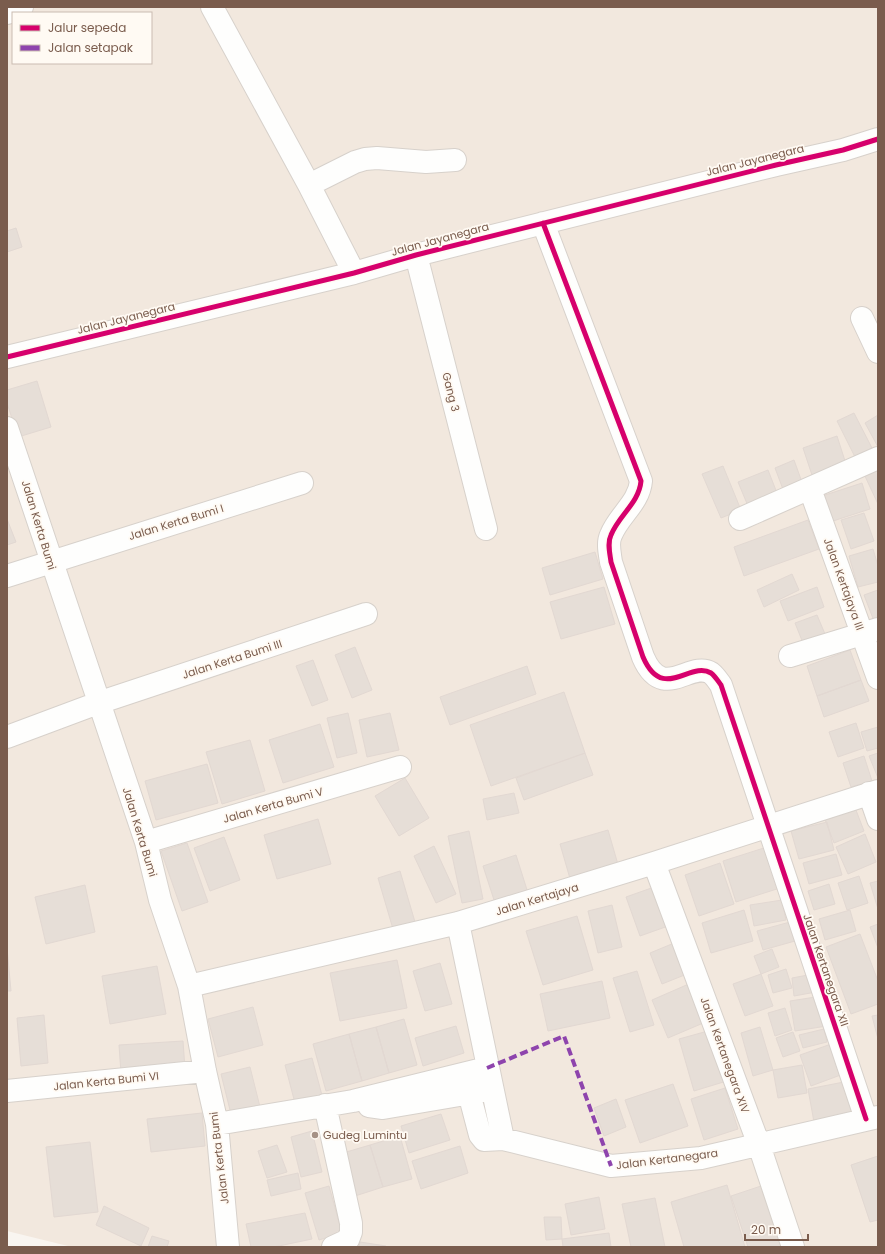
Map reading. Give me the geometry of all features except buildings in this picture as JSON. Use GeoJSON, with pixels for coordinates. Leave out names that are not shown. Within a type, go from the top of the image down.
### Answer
{"type":"FeatureCollection","features":[{"type":"Feature","properties":{"kind":"street"},"geometry":{"type":"LineString","coordinates":[[7,13],[22,7]]}},
{"type":"Feature","properties":{"kind":"street"},"geometry":{"type":"LineString","coordinates":[[212,7],[309,185],[354,273]]}},
{"type":"Feature","properties":{"kind":"street","name":"Jalan Jayanegara"},"geometry":{"type":"LineString","coordinates":[[7,357],[354,273],[416,255],[843,150],[878,139]]}},
{"type":"Feature","properties":{"kind":"street"},"geometry":{"type":"LineString","coordinates":[[309,185],[355,162],[365,159],[377,158],[426,162],[455,160]]}},
{"type":"Feature","properties":{"kind":"street","name":"Jalan Kertanegara XII"},"geometry":{"type":"LineString","coordinates":[[543,223],[641,481],[637,497],[611,535],[609,548],[612,562],[643,657],[646,664],[657,676],[665,679],[702,671],[710,672],[721,685],[768,827],[872,1118]]}},
{"type":"Feature","properties":{"kind":"street","name":"Gang 3"},"geometry":{"type":"LineString","coordinates":[[416,255],[486,529]]}},
{"type":"Feature","properties":{"kind":"street"},"geometry":{"type":"LineString","coordinates":[[862,318],[878,352]]}},
{"type":"Feature","properties":{"kind":"street","name":"Jalan Kerta Bumi"},"geometry":{"type":"LineString","coordinates":[[7,428],[24,475],[50,562],[146,842],[160,900],[189,986],[205,1071],[218,1124],[228,1247]]}},
{"type":"Feature","properties":{"kind":"street"},"geometry":{"type":"LineString","coordinates":[[740,519],[878,458]]}},
{"type":"Feature","properties":{"kind":"street","name":"Jalan Kerta Bumi I"},"geometry":{"type":"LineString","coordinates":[[7,576],[302,483]]}},
{"type":"Feature","properties":{"kind":"street","name":"Jalan Kertajaya III"},"geometry":{"type":"LineString","coordinates":[[810,489],[870,631],[878,678]]}},
{"type":"Feature","properties":{"kind":"street","name":"Jalan Kerta Bumi III"},"geometry":{"type":"LineString","coordinates":[[7,737],[98,703],[366,614]]}},
{"type":"Feature","properties":{"kind":"street"},"geometry":{"type":"LineString","coordinates":[[790,656],[870,631]]}},
{"type":"Feature","properties":{"kind":"street","name":"Jalan Kerta Bumi V"},"geometry":{"type":"LineString","coordinates":[[146,842],[400,767]]}},
{"type":"Feature","properties":{"kind":"street"},"geometry":{"type":"LineString","coordinates":[[874,792],[878,819]]}},
{"type":"Feature","properties":{"kind":"street","name":"Jalan Kertajaya"},"geometry":{"type":"LineString","coordinates":[[189,986],[458,923],[654,863],[874,792]]}},
{"type":"Feature","properties":{"kind":"street","name":"Jalan Kertanegara XIV"},"geometry":{"type":"LineString","coordinates":[[654,863],[759,1145],[794,1247]]}},
{"type":"Feature","properties":{"kind":"street"},"geometry":{"type":"LineString","coordinates":[[458,923],[489,1079],[503,1139]]}},
{"type":"Feature","properties":{"kind":"street","name":"Jalan Kerta Bumi VI"},"geometry":{"type":"LineString","coordinates":[[7,1091],[205,1071]]}},
{"type":"Feature","properties":{"kind":"street"},"geometry":{"type":"LineString","coordinates":[[218,1124],[353,1100],[466,1084],[489,1079]]}},
{"type":"Feature","properties":{"kind":"street","name":"Jalan Kertanegara"},"geometry":{"type":"LineString","coordinates":[[466,1084],[480,1135],[484,1140],[503,1139],[611,1166],[701,1158],[872,1118]]}},
{"type":"Feature","properties":{"kind":"street"},"geometry":{"type":"LineString","coordinates":[[325,1105],[351,1223],[351,1232],[348,1240],[333,1247]]}},
{"type":"Feature","properties":{"kind":"shaded area"},"geometry":{"type":"Polygon","coordinates":[[[7,7],[878,7],[878,1247],[72,1247],[7,1231],[7,7]]]}},
{"type":"Feature","properties":{"kind":"marked path"},"geometry":{"type":"LineString","coordinates":[[487,1068],[564,1036],[611,1166]]}},
{"type":"Feature","properties":{"kind":"cycle path"},"geometry":{"type":"LineString","coordinates":[[7,357],[354,273],[416,255],[776,165],[843,150],[878,139]]}},
{"type":"Feature","properties":{"kind":"cycle path"},"geometry":{"type":"LineString","coordinates":[[543,223],[641,481],[637,496],[619,521],[610,538],[609,545],[611,562],[643,657],[651,670],[659,677],[668,679],[694,671],[703,670],[711,673],[721,685],[866,1119]]}},
{"type":"Feature","properties":{"kind":"place","name":"Gudeg Lumintu"},"geometry":{"type":"Point","coordinates":[315,1135]}}]}
